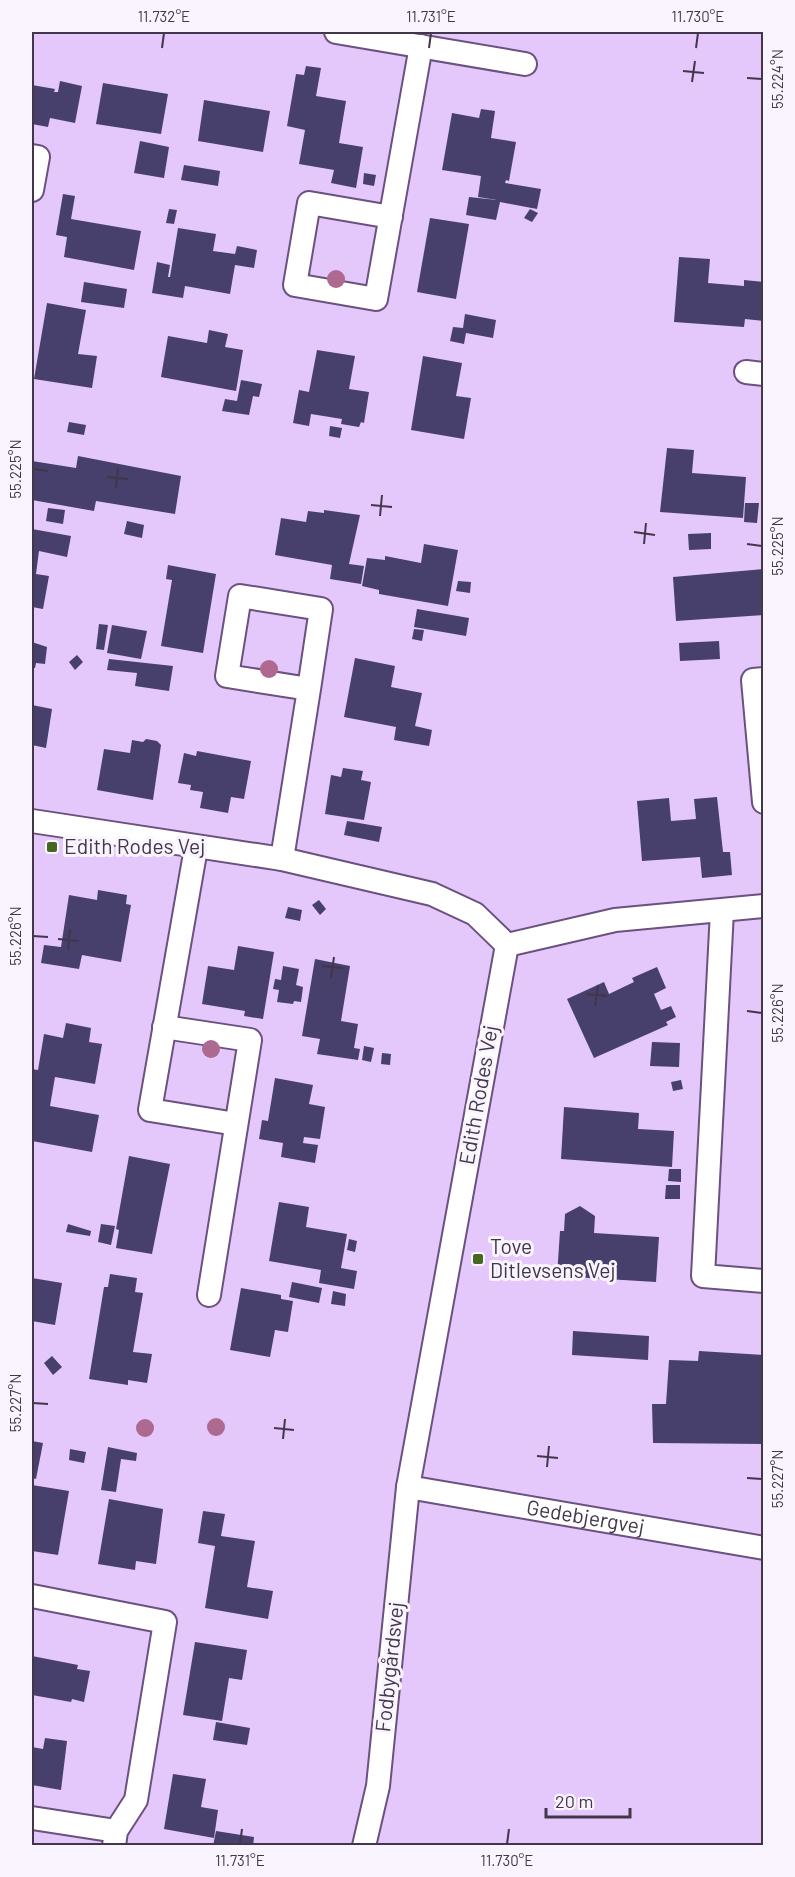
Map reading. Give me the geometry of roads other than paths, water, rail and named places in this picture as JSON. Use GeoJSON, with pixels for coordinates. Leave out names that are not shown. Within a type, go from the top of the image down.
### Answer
{"type":"FeatureCollection","features":[{"type":"Feature","properties":{"kind":"street"},"geometry":{"type":"LineString","coordinates":[[341,32],[525,64]]}},
{"type":"Feature","properties":{"kind":"street"},"geometry":{"type":"LineString","coordinates":[[391,217],[309,203],[295,285],[376,299],[391,217],[421,46]]}},
{"type":"Feature","properties":{"kind":"street"},"geometry":{"type":"LineString","coordinates":[[32,156],[38,157],[32,190]]}},
{"type":"Feature","properties":{"kind":"street"},"geometry":{"type":"LineString","coordinates":[[282,859],[309,688],[321,609],[240,596],[227,676],[309,688]]}},
{"type":"Feature","properties":{"kind":"street"},"geometry":{"type":"LineString","coordinates":[[764,679],[753,680],[764,802]]}},
{"type":"Feature","properties":{"kind":"street"},"geometry":{"type":"LineString","coordinates":[[32,821],[196,848],[282,859],[432,894],[475,914],[507,945],[615,920],[764,906]]}},
{"type":"Feature","properties":{"kind":"street"},"geometry":{"type":"LineString","coordinates":[[196,848],[150,1110],[236,1124]]}},
{"type":"Feature","properties":{"kind":"street"},"geometry":{"type":"LineString","coordinates":[[722,911],[703,1276],[764,1281]]}},
{"type":"Feature","properties":{"kind":"street","name":"Edith Rodes Vej"},"geometry":{"type":"LineString","coordinates":[[408,1487],[507,945]]}},
{"type":"Feature","properties":{"kind":"street"},"geometry":{"type":"LineString","coordinates":[[164,1027],[250,1040],[208,1294]]}},
{"type":"Feature","properties":{"kind":"street","name":"Gedebjergvej"},"geometry":{"type":"LineString","coordinates":[[408,1487],[764,1548]]}},
{"type":"Feature","properties":{"kind":"street","name":"Fodbygårdsvej"},"geometry":{"type":"LineString","coordinates":[[364,1845],[378,1786],[408,1487]]}},
{"type":"Feature","properties":{"kind":"street"},"geometry":{"type":"LineString","coordinates":[[32,1596],[165,1622],[136,1800],[115,1838],[32,1818]]}},
{"type":"Feature","properties":{"kind":"place","name":"Edith Rodes Vej"},"geometry":{"type":"Point","coordinates":[52,847]}},
{"type":"Feature","properties":{"kind":"place","name":"Tove Ditlevsens Vej"},"geometry":{"type":"Point","coordinates":[478,1259]}}]}
